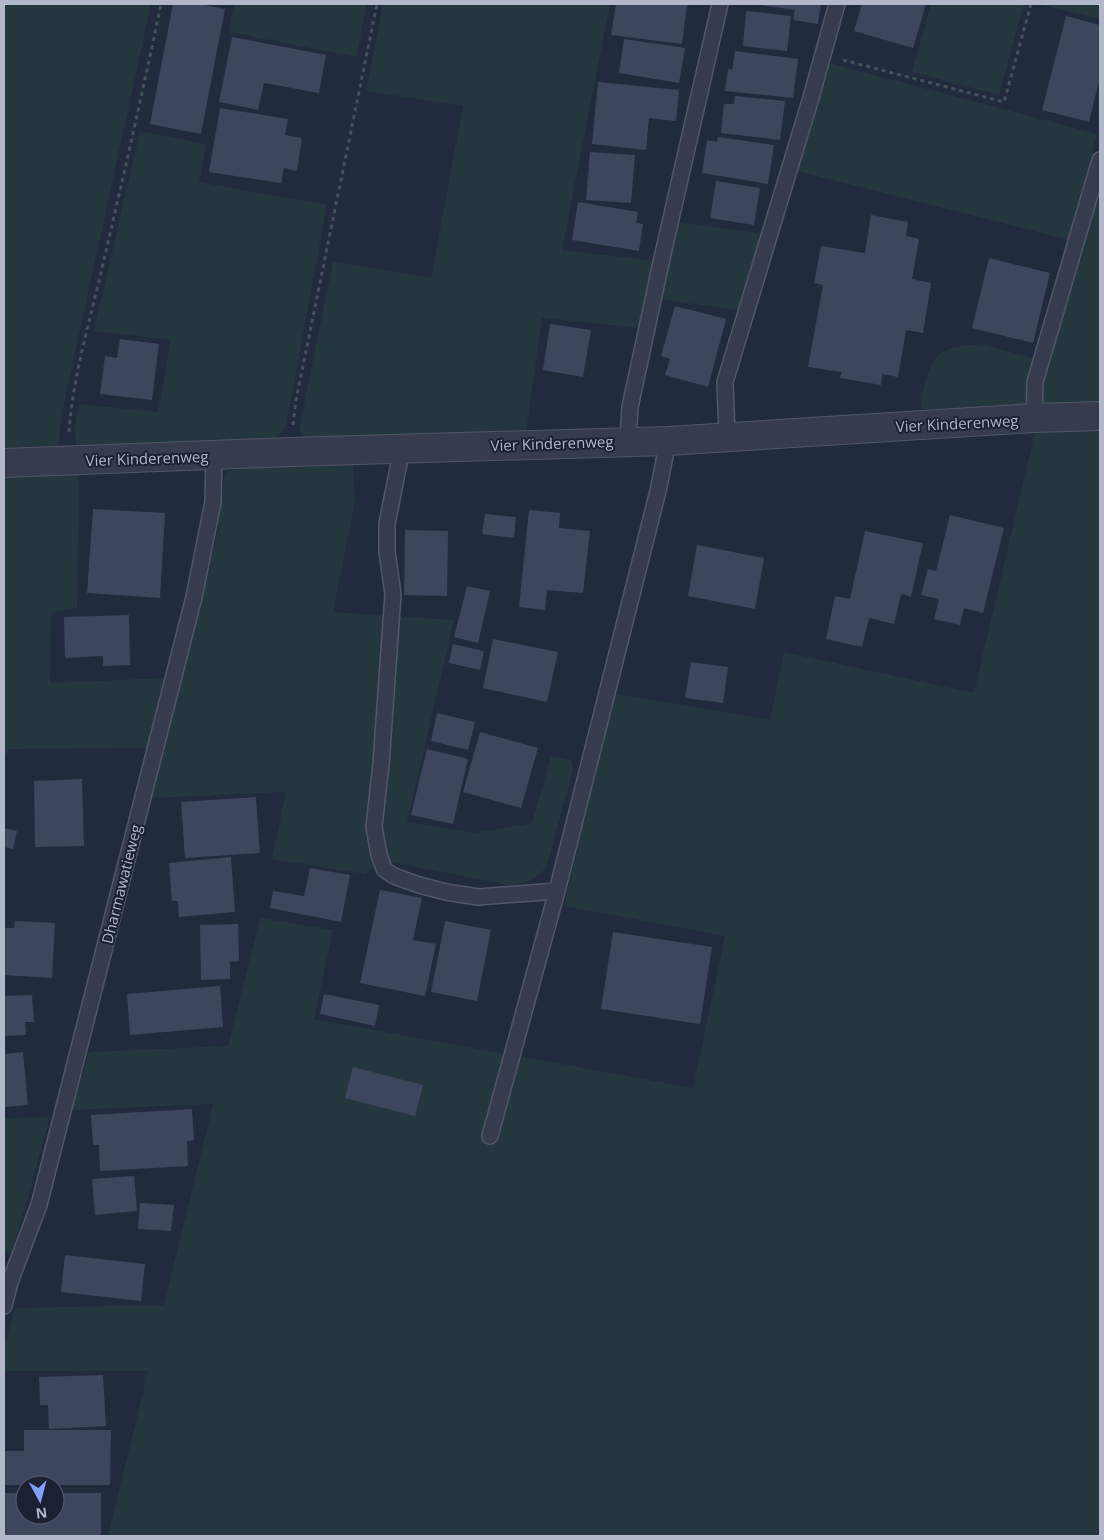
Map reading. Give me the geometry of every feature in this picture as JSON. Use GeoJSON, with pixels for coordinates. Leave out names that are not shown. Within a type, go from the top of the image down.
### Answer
{"type":"FeatureCollection","features":[{"type":"Feature","properties":{"kind":"street","name":"Vier Kinderenweg"},"geometry":{"type":"LineString","coordinates":[[4,463],[668,440],[1034,418],[1100,416]]}},
{"type":"Feature","properties":{"kind":"lane"},"geometry":{"type":"LineString","coordinates":[[628,441],[630,407],[720,4]]}},
{"type":"Feature","properties":{"kind":"lane"},"geometry":{"type":"LineString","coordinates":[[727,436],[725,382],[837,4]]}},
{"type":"Feature","properties":{"kind":"lane"},"geometry":{"type":"LineString","coordinates":[[1034,418],[1035,382],[1100,160]]}},
{"type":"Feature","properties":{"kind":"lane"},"geometry":{"type":"LineString","coordinates":[[490,1136],[557,891],[658,490],[668,440]]}},
{"type":"Feature","properties":{"kind":"lane"},"geometry":{"type":"LineString","coordinates":[[402,448],[387,524],[387,552],[393,594],[381,764],[374,820],[379,855],[384,869],[394,876],[446,892],[478,897],[557,891]]}},
{"type":"Feature","properties":{"kind":"lane","name":"Dharmawatieweg"},"geometry":{"type":"LineString","coordinates":[[4,1306],[10,1282],[39,1205],[194,597],[213,502],[214,455]]}},
{"type":"Feature","properties":{"kind":"path"},"geometry":{"type":"LineString","coordinates":[[68,460],[71,410],[137,120],[161,4]]}},
{"type":"Feature","properties":{"kind":"path"},"geometry":{"type":"LineString","coordinates":[[291,452],[296,400],[377,4]]}},
{"type":"Feature","properties":{"kind":"path"},"geometry":{"type":"LineString","coordinates":[[823,55],[1004,102],[1031,4]]}},
{"type":"Feature","properties":{"kind":"shaded area"},"geometry":{"type":"Polygon","coordinates":[[[4,4],[151,4],[61,417],[59,446],[4,448],[4,4]]]}},
{"type":"Feature","properties":{"kind":"shaded area"},"geometry":{"type":"Polygon","coordinates":[[[234,4],[367,4],[356,57],[229,32],[234,4]]]}},
{"type":"Feature","properties":{"kind":"shaded area"},"geometry":{"type":"Polygon","coordinates":[[[383,4],[610,4],[562,250],[654,261],[641,328],[542,318],[526,432],[306,440],[299,430],[333,261],[431,278],[463,106],[366,91],[383,4]]]}},
{"type":"Feature","properties":{"kind":"shaded area"},"geometry":{"type":"Polygon","coordinates":[[[931,4],[1024,4],[999,95],[912,72],[931,4]]]}},
{"type":"Feature","properties":{"kind":"shaded area"},"geometry":{"type":"Polygon","coordinates":[[[1037,4],[1100,4],[1100,19],[1037,4]]]}},
{"type":"Feature","properties":{"kind":"shaded area"},"geometry":{"type":"Polygon","coordinates":[[[829,63],[1097,134],[1069,240],[797,171],[829,63]]]}},
{"type":"Feature","properties":{"kind":"shaded area"},"geometry":{"type":"Polygon","coordinates":[[[140,131],[206,144],[199,182],[327,205],[286,426],[278,436],[272,439],[260,443],[76,445],[75,424],[79,404],[158,412],[171,340],[94,331],[140,131]]]}},
{"type":"Feature","properties":{"kind":"shaded area"},"geometry":{"type":"Polygon","coordinates":[[[1100,189],[1100,402],[1044,405],[1041,396],[1042,385],[1100,189]]]}},
{"type":"Feature","properties":{"kind":"shaded area"},"geometry":{"type":"Polygon","coordinates":[[[679,222],[764,234],[741,311],[661,299],[679,222]]]}},
{"type":"Feature","properties":{"kind":"shaded area"},"geometry":{"type":"Polygon","coordinates":[[[980,344],[1033,358],[1024,406],[1013,408],[921,409],[925,382],[933,362],[938,356],[944,351],[951,349],[980,344]]]}},
{"type":"Feature","properties":{"kind":"shaded area"},"geometry":{"type":"Polygon","coordinates":[[[1100,430],[1100,1536],[108,1536],[148,1371],[4,1371],[4,1347],[15,1308],[164,1305],[213,1104],[72,1110],[89,1052],[228,1046],[260,918],[333,930],[314,1019],[693,1088],[725,936],[564,906],[612,693],[770,720],[784,652],[974,693],[1035,432],[1100,430]]]}},
{"type":"Feature","properties":{"kind":"shaded area"},"geometry":{"type":"Polygon","coordinates":[[[353,464],[355,502],[333,612],[454,620],[407,822],[474,833],[532,823],[551,756],[571,760],[573,770],[546,868],[529,881],[508,885],[386,861],[375,864],[365,874],[272,859],[286,792],[152,798],[216,541],[225,474],[243,467],[353,464]]]}},
{"type":"Feature","properties":{"kind":"shaded area"},"geometry":{"type":"Polygon","coordinates":[[[79,475],[77,608],[51,613],[50,683],[164,678],[147,748],[8,749],[4,762],[4,478],[79,475]]]}},
{"type":"Feature","properties":{"kind":"shaded area"},"geometry":{"type":"Polygon","coordinates":[[[50,1117],[12,1253],[4,1252],[4,1118],[50,1117]]]}},
{"type":"Feature","properties":{"kind":"building"},"geometry":{"type":"Polygon","coordinates":[[[173,4],[199,4],[225,9],[201,134],[150,124],[173,4]]]}},
{"type":"Feature","properties":{"kind":"building"},"geometry":{"type":"Polygon","coordinates":[[[616,4],[687,5],[682,44],[611,35],[616,4]]]}},
{"type":"Feature","properties":{"kind":"building"},"geometry":{"type":"Polygon","coordinates":[[[754,4],[821,4],[818,24],[793,20],[795,10],[754,4]]]}},
{"type":"Feature","properties":{"kind":"building"},"geometry":{"type":"Polygon","coordinates":[[[862,4],[926,4],[913,48],[854,31],[862,4]]]}},
{"type":"Feature","properties":{"kind":"building"},"geometry":{"type":"Polygon","coordinates":[[[746,11],[791,16],[787,51],[743,46],[746,11]]]}},
{"type":"Feature","properties":{"kind":"building"},"geometry":{"type":"Polygon","coordinates":[[[1066,16],[1100,25],[1100,77],[1089,122],[1042,110],[1066,16]]]}},
{"type":"Feature","properties":{"kind":"building"},"geometry":{"type":"Polygon","coordinates":[[[232,37],[326,55],[319,93],[264,83],[258,110],[219,102],[232,37]]]}},
{"type":"Feature","properties":{"kind":"building"},"geometry":{"type":"Polygon","coordinates":[[[624,39],[685,48],[679,83],[619,73],[624,39]]]}},
{"type":"Feature","properties":{"kind":"building"},"geometry":{"type":"Polygon","coordinates":[[[735,51],[798,59],[793,98],[725,91],[728,69],[732,70],[735,51]]]}},
{"type":"Feature","properties":{"kind":"building"},"geometry":{"type":"Polygon","coordinates":[[[598,82],[679,90],[676,121],[649,118],[646,150],[592,144],[598,82]]]}},
{"type":"Feature","properties":{"kind":"building"},"geometry":{"type":"Polygon","coordinates":[[[735,96],[785,101],[780,140],[721,133],[724,104],[734,104],[735,96]]]}},
{"type":"Feature","properties":{"kind":"building"},"geometry":{"type":"Polygon","coordinates":[[[220,108],[288,119],[285,135],[302,138],[297,171],[284,168],[281,183],[209,172],[220,108]]]}},
{"type":"Feature","properties":{"kind":"building"},"geometry":{"type":"Polygon","coordinates":[[[718,137],[774,145],[768,184],[702,173],[707,140],[717,142],[718,137]]]}},
{"type":"Feature","properties":{"kind":"building"},"geometry":{"type":"Polygon","coordinates":[[[590,152],[635,155],[631,203],[586,200],[590,152]]]}},
{"type":"Feature","properties":{"kind":"building"},"geometry":{"type":"Polygon","coordinates":[[[716,181],[760,188],[754,225],[710,218],[716,181]]]}},
{"type":"Feature","properties":{"kind":"building"},"geometry":{"type":"Polygon","coordinates":[[[578,202],[638,212],[636,223],[643,224],[639,251],[572,240],[578,202]]]}},
{"type":"Feature","properties":{"kind":"building"},"geometry":{"type":"Polygon","coordinates":[[[871,215],[908,222],[906,236],[919,239],[912,279],[931,283],[923,333],[906,330],[898,377],[882,374],[881,385],[840,378],[842,372],[808,367],[823,285],[814,283],[821,246],[865,253],[871,215]]]}},
{"type":"Feature","properties":{"kind":"building"},"geometry":{"type":"Polygon","coordinates":[[[989,258],[1050,273],[1033,343],[972,328],[989,258]]]}},
{"type":"Feature","properties":{"kind":"building"},"geometry":{"type":"Polygon","coordinates":[[[675,306],[726,319],[708,387],[665,375],[670,359],[661,356],[675,306]]]}},
{"type":"Feature","properties":{"kind":"building"},"geometry":{"type":"Polygon","coordinates":[[[550,324],[591,330],[583,377],[543,370],[550,324]]]}},
{"type":"Feature","properties":{"kind":"building"},"geometry":{"type":"Polygon","coordinates":[[[120,339],[159,344],[152,400],[100,394],[105,356],[117,358],[120,339]]]}},
{"type":"Feature","properties":{"kind":"building"},"geometry":{"type":"Polygon","coordinates":[[[93,509],[165,513],[160,598],[87,593],[93,509]]]}},
{"type":"Feature","properties":{"kind":"building"},"geometry":{"type":"Polygon","coordinates":[[[529,510],[560,513],[559,528],[590,531],[583,593],[547,590],[545,610],[519,607],[529,510]]]}},
{"type":"Feature","properties":{"kind":"building"},"geometry":{"type":"Polygon","coordinates":[[[485,514],[516,517],[514,538],[482,534],[485,514]]]}},
{"type":"Feature","properties":{"kind":"building"},"geometry":{"type":"Polygon","coordinates":[[[950,515],[1004,528],[983,613],[964,608],[960,625],[934,619],[939,599],[921,595],[928,569],[936,571],[950,515]]]}},
{"type":"Feature","properties":{"kind":"building"},"geometry":{"type":"Polygon","coordinates":[[[405,530],[448,531],[447,596],[404,595],[405,530]]]}},
{"type":"Feature","properties":{"kind":"building"},"geometry":{"type":"Polygon","coordinates":[[[865,531],[923,543],[911,597],[901,594],[894,624],[869,618],[862,647],[826,639],[835,596],[850,599],[865,531]]]}},
{"type":"Feature","properties":{"kind":"building"},"geometry":{"type":"Polygon","coordinates":[[[697,545],[764,558],[755,609],[688,596],[697,545]]]}},
{"type":"Feature","properties":{"kind":"building"},"geometry":{"type":"Polygon","coordinates":[[[467,586],[490,591],[478,643],[454,637],[467,586]]]}},
{"type":"Feature","properties":{"kind":"building"},"geometry":{"type":"Polygon","coordinates":[[[129,615],[130,665],[103,666],[103,656],[65,658],[64,617],[129,615]]]}},
{"type":"Feature","properties":{"kind":"building"},"geometry":{"type":"Polygon","coordinates":[[[493,639],[558,652],[547,702],[483,688],[493,639]]]}},
{"type":"Feature","properties":{"kind":"building"},"geometry":{"type":"Polygon","coordinates":[[[453,644],[484,651],[480,670],[449,663],[453,644]]]}},
{"type":"Feature","properties":{"kind":"building"},"geometry":{"type":"Polygon","coordinates":[[[691,662],[728,667],[723,703],[685,698],[691,662]]]}},
{"type":"Feature","properties":{"kind":"building"},"geometry":{"type":"Polygon","coordinates":[[[437,713],[475,722],[468,750],[431,741],[437,713]]]}},
{"type":"Feature","properties":{"kind":"building"},"geometry":{"type":"Polygon","coordinates":[[[480,732],[538,748],[521,808],[463,792],[480,732]]]}},
{"type":"Feature","properties":{"kind":"building"},"geometry":{"type":"Polygon","coordinates":[[[427,749],[468,759],[453,824],[411,815],[427,749]]]}},
{"type":"Feature","properties":{"kind":"building"},"geometry":{"type":"Polygon","coordinates":[[[82,779],[84,846],[35,847],[34,781],[82,779]]]}},
{"type":"Feature","properties":{"kind":"building"},"geometry":{"type":"Polygon","coordinates":[[[256,797],[260,853],[185,858],[181,802],[256,797]]]}},
{"type":"Feature","properties":{"kind":"building"},"geometry":{"type":"Polygon","coordinates":[[[4,828],[17,831],[13,849],[4,847],[4,828]]]}},
{"type":"Feature","properties":{"kind":"building"},"geometry":{"type":"Polygon","coordinates":[[[231,857],[235,912],[179,917],[178,901],[172,901],[169,863],[231,857]]]}},
{"type":"Feature","properties":{"kind":"building"},"geometry":{"type":"Polygon","coordinates":[[[310,868],[350,875],[341,922],[270,908],[273,891],[304,896],[310,868]]]}},
{"type":"Feature","properties":{"kind":"building"},"geometry":{"type":"Polygon","coordinates":[[[380,890],[422,898],[413,940],[436,944],[425,996],[360,983],[380,890]]]}},
{"type":"Feature","properties":{"kind":"building"},"geometry":{"type":"Polygon","coordinates":[[[15,921],[55,923],[52,978],[4,975],[4,928],[14,928],[15,921]]]}},
{"type":"Feature","properties":{"kind":"building"},"geometry":{"type":"Polygon","coordinates":[[[445,921],[491,930],[477,1001],[431,992],[445,921]]]}},
{"type":"Feature","properties":{"kind":"building"},"geometry":{"type":"Polygon","coordinates":[[[238,924],[239,961],[230,962],[230,979],[201,980],[200,925],[238,924]]]}},
{"type":"Feature","properties":{"kind":"building"},"geometry":{"type":"Polygon","coordinates":[[[613,932],[712,947],[700,1024],[601,1009],[613,932]]]}},
{"type":"Feature","properties":{"kind":"building"},"geometry":{"type":"Polygon","coordinates":[[[220,986],[223,1027],[130,1035],[127,994],[220,986]]]}},
{"type":"Feature","properties":{"kind":"building"},"geometry":{"type":"Polygon","coordinates":[[[324,994],[379,1005],[375,1026],[320,1014],[324,994]]]}},
{"type":"Feature","properties":{"kind":"building"},"geometry":{"type":"Polygon","coordinates":[[[32,995],[34,1022],[25,1022],[26,1035],[4,1036],[4,996],[32,995]]]}},
{"type":"Feature","properties":{"kind":"building"},"geometry":{"type":"Polygon","coordinates":[[[23,1052],[28,1105],[4,1107],[4,1054],[23,1052]]]}},
{"type":"Feature","properties":{"kind":"building"},"geometry":{"type":"Polygon","coordinates":[[[353,1067],[423,1085],[415,1116],[345,1098],[353,1067]]]}},
{"type":"Feature","properties":{"kind":"building"},"geometry":{"type":"Polygon","coordinates":[[[192,1109],[194,1140],[187,1141],[188,1166],[100,1171],[99,1145],[93,1145],[91,1115],[192,1109]]]}},
{"type":"Feature","properties":{"kind":"building"},"geometry":{"type":"Polygon","coordinates":[[[134,1176],[137,1211],[95,1215],[92,1179],[134,1176]]]}},
{"type":"Feature","properties":{"kind":"building"},"geometry":{"type":"Polygon","coordinates":[[[140,1203],[174,1205],[171,1231],[138,1229],[140,1203]]]}},
{"type":"Feature","properties":{"kind":"building"},"geometry":{"type":"Polygon","coordinates":[[[65,1255],[145,1264],[141,1301],[61,1292],[65,1255]]]}},
{"type":"Feature","properties":{"kind":"building"},"geometry":{"type":"Polygon","coordinates":[[[103,1375],[106,1426],[49,1429],[48,1405],[40,1405],[39,1377],[103,1375]]]}},
{"type":"Feature","properties":{"kind":"building"},"geometry":{"type":"Polygon","coordinates":[[[24,1430],[111,1430],[110,1485],[65,1485],[65,1475],[15,1475],[15,1485],[5,1485],[5,1451],[24,1451],[24,1430]]]}},
{"type":"Feature","properties":{"kind":"building"},"geometry":{"type":"Polygon","coordinates":[[[4,1493],[15,1493],[15,1525],[65,1525],[65,1493],[101,1493],[101,1536],[4,1536],[4,1493]]]}}]}
